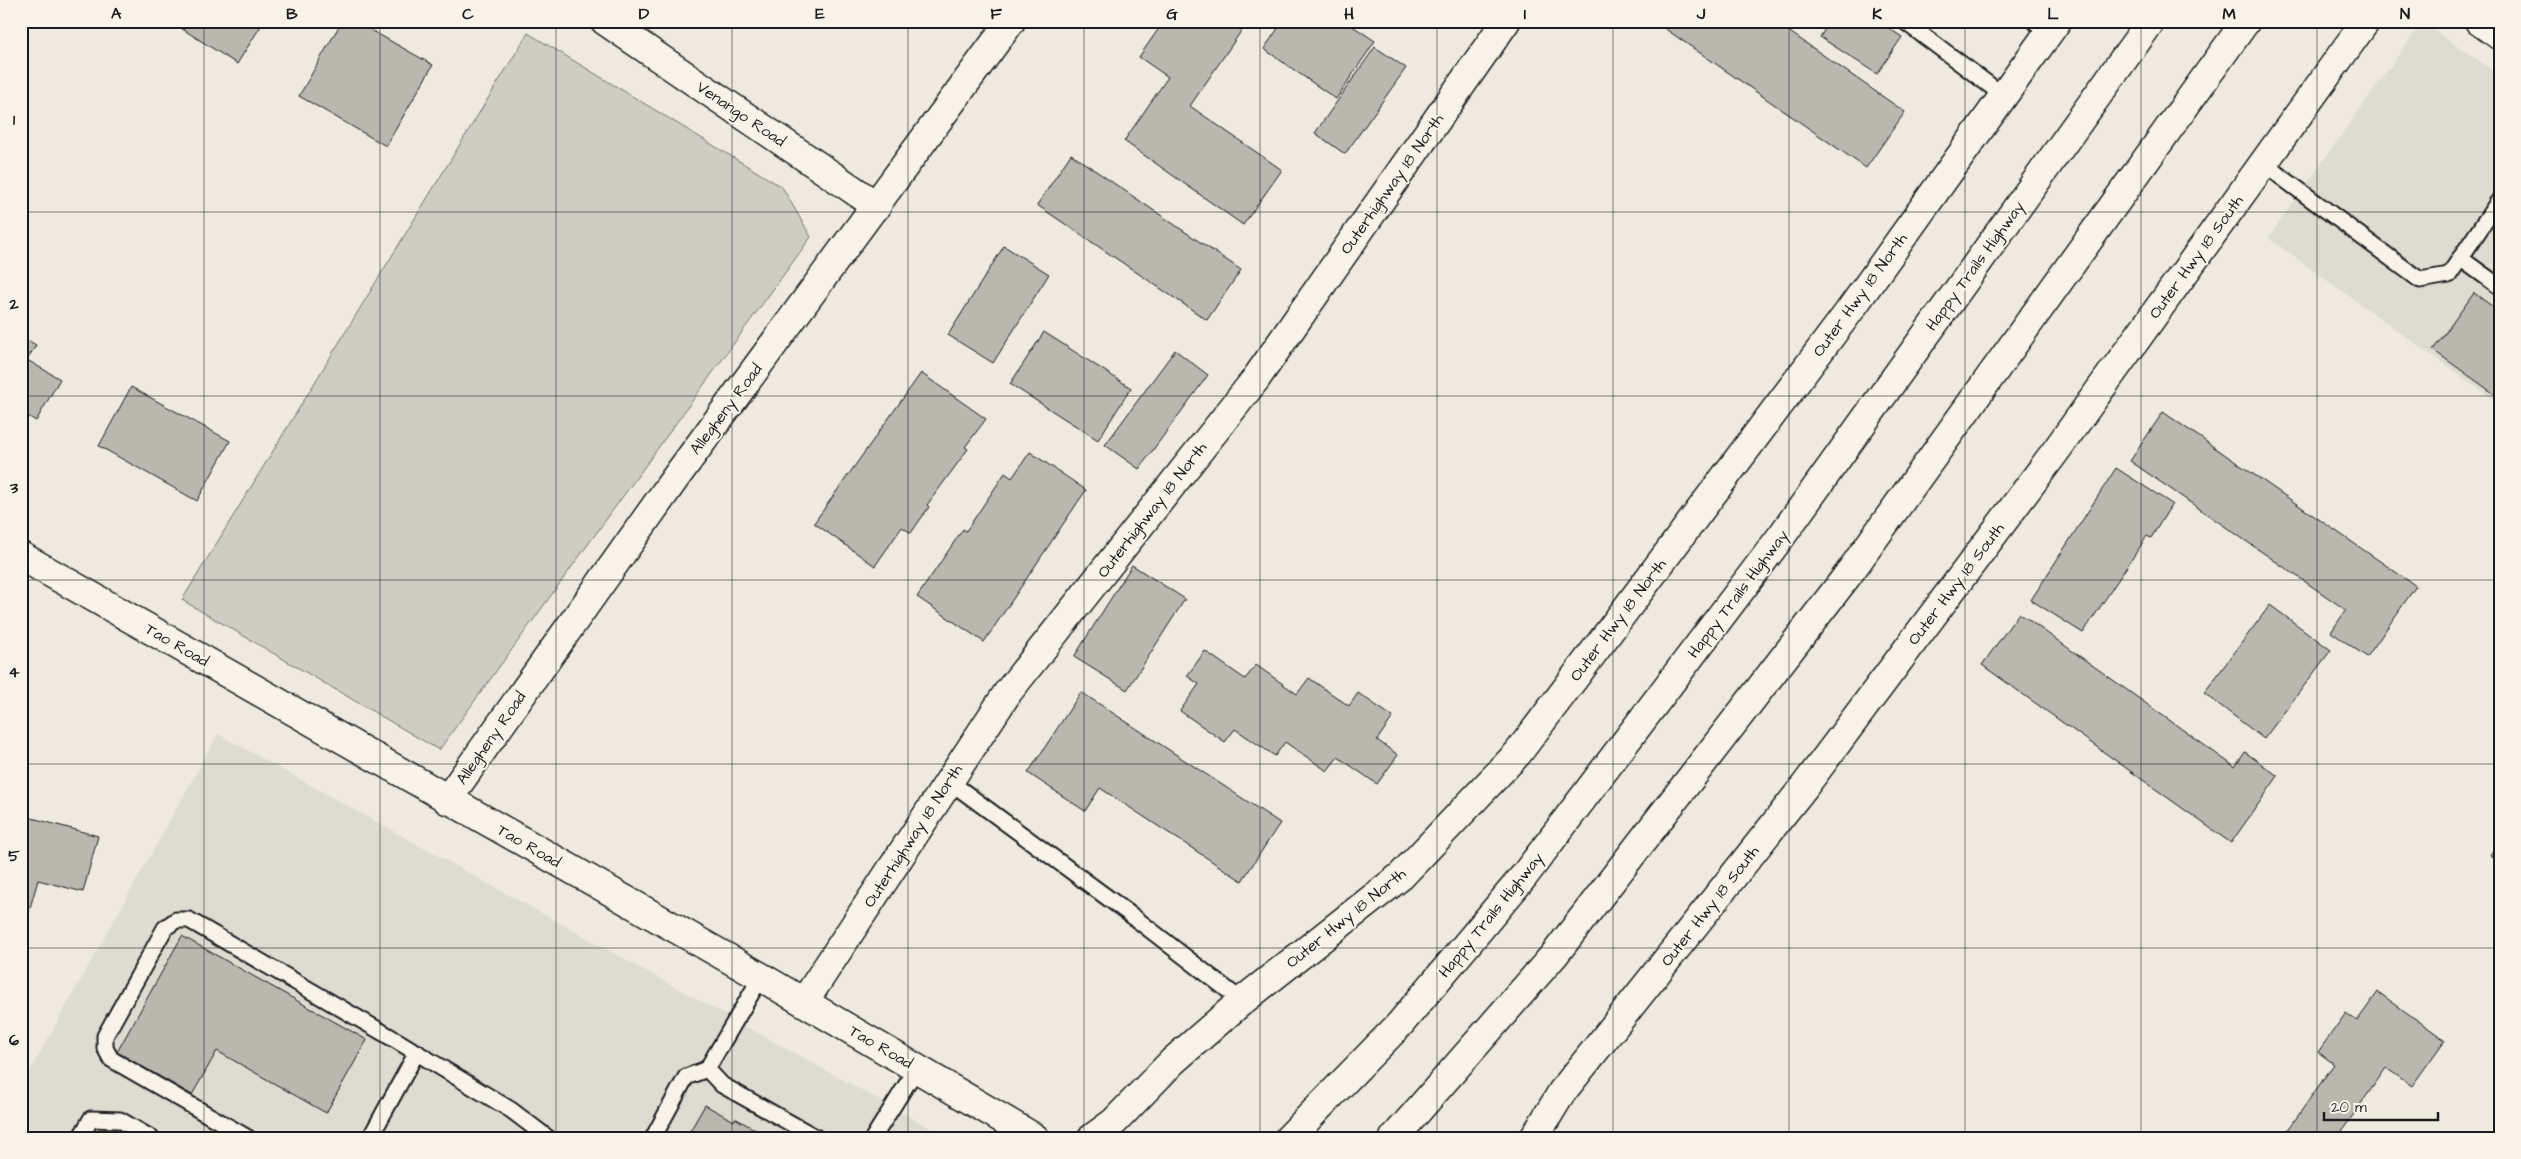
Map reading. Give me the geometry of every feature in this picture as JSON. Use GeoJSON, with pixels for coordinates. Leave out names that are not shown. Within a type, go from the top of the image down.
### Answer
{"type":"FeatureCollection","features":[{"type":"Feature","properties":{"kind":"street","name":"Venango Road"},"geometry":{"type":"LineString","coordinates":[[605,21],[877,206]]}},
{"type":"Feature","properties":{"kind":"street","name":"Allegheny Road"},"geometry":{"type":"LineString","coordinates":[[447,800],[676,477],[1012,21]]}},
{"type":"Feature","properties":{"kind":"street","name":"Outerhighway 18 North"},"geometry":{"type":"LineString","coordinates":[[804,1002],[1008,692],[1255,380],[1506,21]]}},
{"type":"Feature","properties":{"kind":"street","name":"Happy Trails Highway"},"geometry":{"type":"LineString","coordinates":[[1289,1138],[1400,1024],[1524,876],[1783,534],[2151,21]]}},
{"type":"Feature","properties":{"kind":"street"},"geometry":{"type":"LineString","coordinates":[[1394,1138],[1556,954],[1841,584],[2246,21]]}},
{"type":"Feature","properties":{"kind":"street","name":"Outer Hwy 18 South"},"geometry":{"type":"LineString","coordinates":[[1534,1138],[1562,1092],[1798,795],[2055,452],[2366,21]]}},
{"type":"Feature","properties":{"kind":"street","name":"Outer Hwy 18 North"},"geometry":{"type":"LineString","coordinates":[[1092,1138],[1114,1122],[1172,1061],[1242,1001],[1401,876],[1518,754],[1848,313],[2004,96],[2047,25]]}},
{"type":"Feature","properties":{"kind":"street","name":"Tao Road"},"geometry":{"type":"LineString","coordinates":[[21,556],[804,1002],[1035,1138]]}},
{"type":"Feature","properties":{"kind":"lane"},"geometry":{"type":"LineString","coordinates":[[1904,21],[2004,96]]}},
{"type":"Feature","properties":{"kind":"lane"},"geometry":{"type":"LineString","coordinates":[[2264,164],[2420,280],[2449,275],[2500,200]]}},
{"type":"Feature","properties":{"kind":"lane"},"geometry":{"type":"LineString","coordinates":[[2460,258],[2500,286]]}},
{"type":"Feature","properties":{"kind":"lane"},"geometry":{"type":"LineString","coordinates":[[949,781],[1131,915],[1242,1001]]}},
{"type":"Feature","properties":{"kind":"lane"},"geometry":{"type":"LineString","coordinates":[[248,1138],[111,1060],[105,1048],[105,1036],[165,928],[176,920],[189,920],[417,1052],[511,1110],[542,1136]]}},
{"type":"Feature","properties":{"kind":"lane"},"geometry":{"type":"LineString","coordinates":[[654,1136],[686,1077],[707,1069],[761,978]]}},
{"type":"Feature","properties":{"kind":"lane"},"geometry":{"type":"LineString","coordinates":[[370,1138],[417,1052]]}},
{"type":"Feature","properties":{"kind":"lane"},"geometry":{"type":"LineString","coordinates":[[873,1138],[917,1068]]}},
{"type":"Feature","properties":{"kind":"lane"},"geometry":{"type":"LineString","coordinates":[[707,1069],[722,1086],[817,1138]]}},
{"type":"Feature","properties":{"kind":"lane"},"geometry":{"type":"LineString","coordinates":[[80,1138],[91,1119],[100,1119],[120,1120],[151,1138]]}},
{"type":"Feature","properties":{"kind":"shaded area"},"geometry":{"type":"Polygon","coordinates":[[[2422,22],[2500,75],[2500,404],[2268,238],[2422,22]]]}},
{"type":"Feature","properties":{"kind":"shaded area"},"geometry":{"type":"Polygon","coordinates":[[[528,33],[782,187],[811,237],[439,750],[182,600],[528,33]]]}},
{"type":"Feature","properties":{"kind":"shaded area"},"geometry":{"type":"Polygon","coordinates":[[[218,734],[948,1138],[21,1138],[21,1087],[218,734]]]}},
{"type":"Feature","properties":{"kind":"building"},"geometry":{"type":"Polygon","coordinates":[[[170,21],[264,21],[237,64],[170,21]]]}},
{"type":"Feature","properties":{"kind":"building"},"geometry":{"type":"Polygon","coordinates":[[[342,21],[355,21],[433,65],[386,146],[299,96],[342,21]]]}},
{"type":"Feature","properties":{"kind":"building"},"geometry":{"type":"Polygon","coordinates":[[[1164,21],[1248,21],[1190,106],[1282,170],[1243,225],[1124,141],[1168,77],[1139,57],[1164,21]]]}},
{"type":"Feature","properties":{"kind":"building"},"geometry":{"type":"Polygon","coordinates":[[[1283,21],[1345,21],[1375,41],[1336,99],[1264,49],[1283,21]]]}},
{"type":"Feature","properties":{"kind":"building"},"geometry":{"type":"Polygon","coordinates":[[[1654,21],[1774,21],[1905,112],[1866,168],[1654,21]]]}},
{"type":"Feature","properties":{"kind":"building"},"geometry":{"type":"Polygon","coordinates":[[[1830,21],[1878,21],[1902,37],[1877,74],[1820,37],[1830,21]]]}},
{"type":"Feature","properties":{"kind":"building"},"geometry":{"type":"Polygon","coordinates":[[[1375,47],[1406,68],[1345,154],[1315,133],[1375,47]]]}},
{"type":"Feature","properties":{"kind":"building"},"geometry":{"type":"Polygon","coordinates":[[[1071,154],[1241,270],[1207,320],[1037,205],[1071,154]]]}},
{"type":"Feature","properties":{"kind":"building"},"geometry":{"type":"Polygon","coordinates":[[[1004,246],[1049,274],[993,363],[948,335],[1004,246]]]}},
{"type":"Feature","properties":{"kind":"building"},"geometry":{"type":"Polygon","coordinates":[[[2474,293],[2500,312],[2500,398],[2433,350],[2474,293]]]}},
{"type":"Feature","properties":{"kind":"building"},"geometry":{"type":"Polygon","coordinates":[[[1044,332],[1131,388],[1098,440],[1010,384],[1044,332]]]}},
{"type":"Feature","properties":{"kind":"building"},"geometry":{"type":"Polygon","coordinates":[[[21,336],[36,345],[27,360],[60,379],[36,421],[21,412],[21,336]]]}},
{"type":"Feature","properties":{"kind":"building"},"geometry":{"type":"Polygon","coordinates":[[[1175,350],[1208,375],[1139,469],[1105,445],[1175,350]]]}},
{"type":"Feature","properties":{"kind":"building"},"geometry":{"type":"Polygon","coordinates":[[[921,373],[986,419],[965,447],[968,449],[927,505],[929,507],[911,533],[902,527],[875,566],[814,523],[921,373]]]}},
{"type":"Feature","properties":{"kind":"building"},"geometry":{"type":"Polygon","coordinates":[[[131,387],[230,441],[197,501],[99,446],[131,387]]]}},
{"type":"Feature","properties":{"kind":"building"},"geometry":{"type":"Polygon","coordinates":[[[2163,412],[2416,586],[2367,657],[2331,632],[2346,610],[2130,461],[2163,412]]]}},
{"type":"Feature","properties":{"kind":"building"},"geometry":{"type":"Polygon","coordinates":[[[1030,452],[1086,490],[984,642],[917,597],[963,529],[966,531],[1005,473],[1012,478],[1030,452]]]}},
{"type":"Feature","properties":{"kind":"building"},"geometry":{"type":"Polygon","coordinates":[[[2116,468],[2172,504],[2151,538],[2147,536],[2083,633],[2031,600],[2116,468]]]}},
{"type":"Feature","properties":{"kind":"building"},"geometry":{"type":"Polygon","coordinates":[[[1132,565],[1185,599],[1127,690],[1074,657],[1132,565]]]}},
{"type":"Feature","properties":{"kind":"building"},"geometry":{"type":"Polygon","coordinates":[[[2270,605],[2331,650],[2264,739],[2204,693],[2270,605]]]}},
{"type":"Feature","properties":{"kind":"building"},"geometry":{"type":"Polygon","coordinates":[[[2019,613],[2235,767],[2245,752],[2278,776],[2231,843],[1982,665],[2019,613]]]}},
{"type":"Feature","properties":{"kind":"building"},"geometry":{"type":"Polygon","coordinates":[[[1205,651],[1245,679],[1256,665],[1297,694],[1309,678],[1349,706],[1358,693],[1393,717],[1377,740],[1398,755],[1377,784],[1338,757],[1327,771],[1285,742],[1275,756],[1235,729],[1225,742],[1180,711],[1199,684],[1187,676],[1205,651]]]}},
{"type":"Feature","properties":{"kind":"building"},"geometry":{"type":"Polygon","coordinates":[[[1081,692],[1280,823],[1242,881],[1100,788],[1085,811],[1028,773],[1081,692]]]}},
{"type":"Feature","properties":{"kind":"building"},"geometry":{"type":"Polygon","coordinates":[[[21,815],[98,836],[83,892],[38,880],[26,922],[21,920],[21,815]]]}},
{"type":"Feature","properties":{"kind":"building"},"geometry":{"type":"Polygon","coordinates":[[[2500,839],[2500,861],[2490,855],[2500,839]]]}},
{"type":"Feature","properties":{"kind":"building"},"geometry":{"type":"Polygon","coordinates":[[[182,936],[367,1040],[326,1113],[217,1051],[192,1095],[117,1052],[182,936]]]}},
{"type":"Feature","properties":{"kind":"building"},"geometry":{"type":"Polygon","coordinates":[[[2378,992],[2445,1040],[2412,1086],[2386,1068],[2337,1138],[2299,1138],[2288,1130],[2334,1064],[2318,1052],[2346,1013],[2357,1021],[2378,992]]]}},
{"type":"Feature","properties":{"kind":"building"},"geometry":{"type":"Polygon","coordinates":[[[705,1105],[734,1121],[735,1118],[770,1138],[686,1138],[705,1105]]]}}]}
